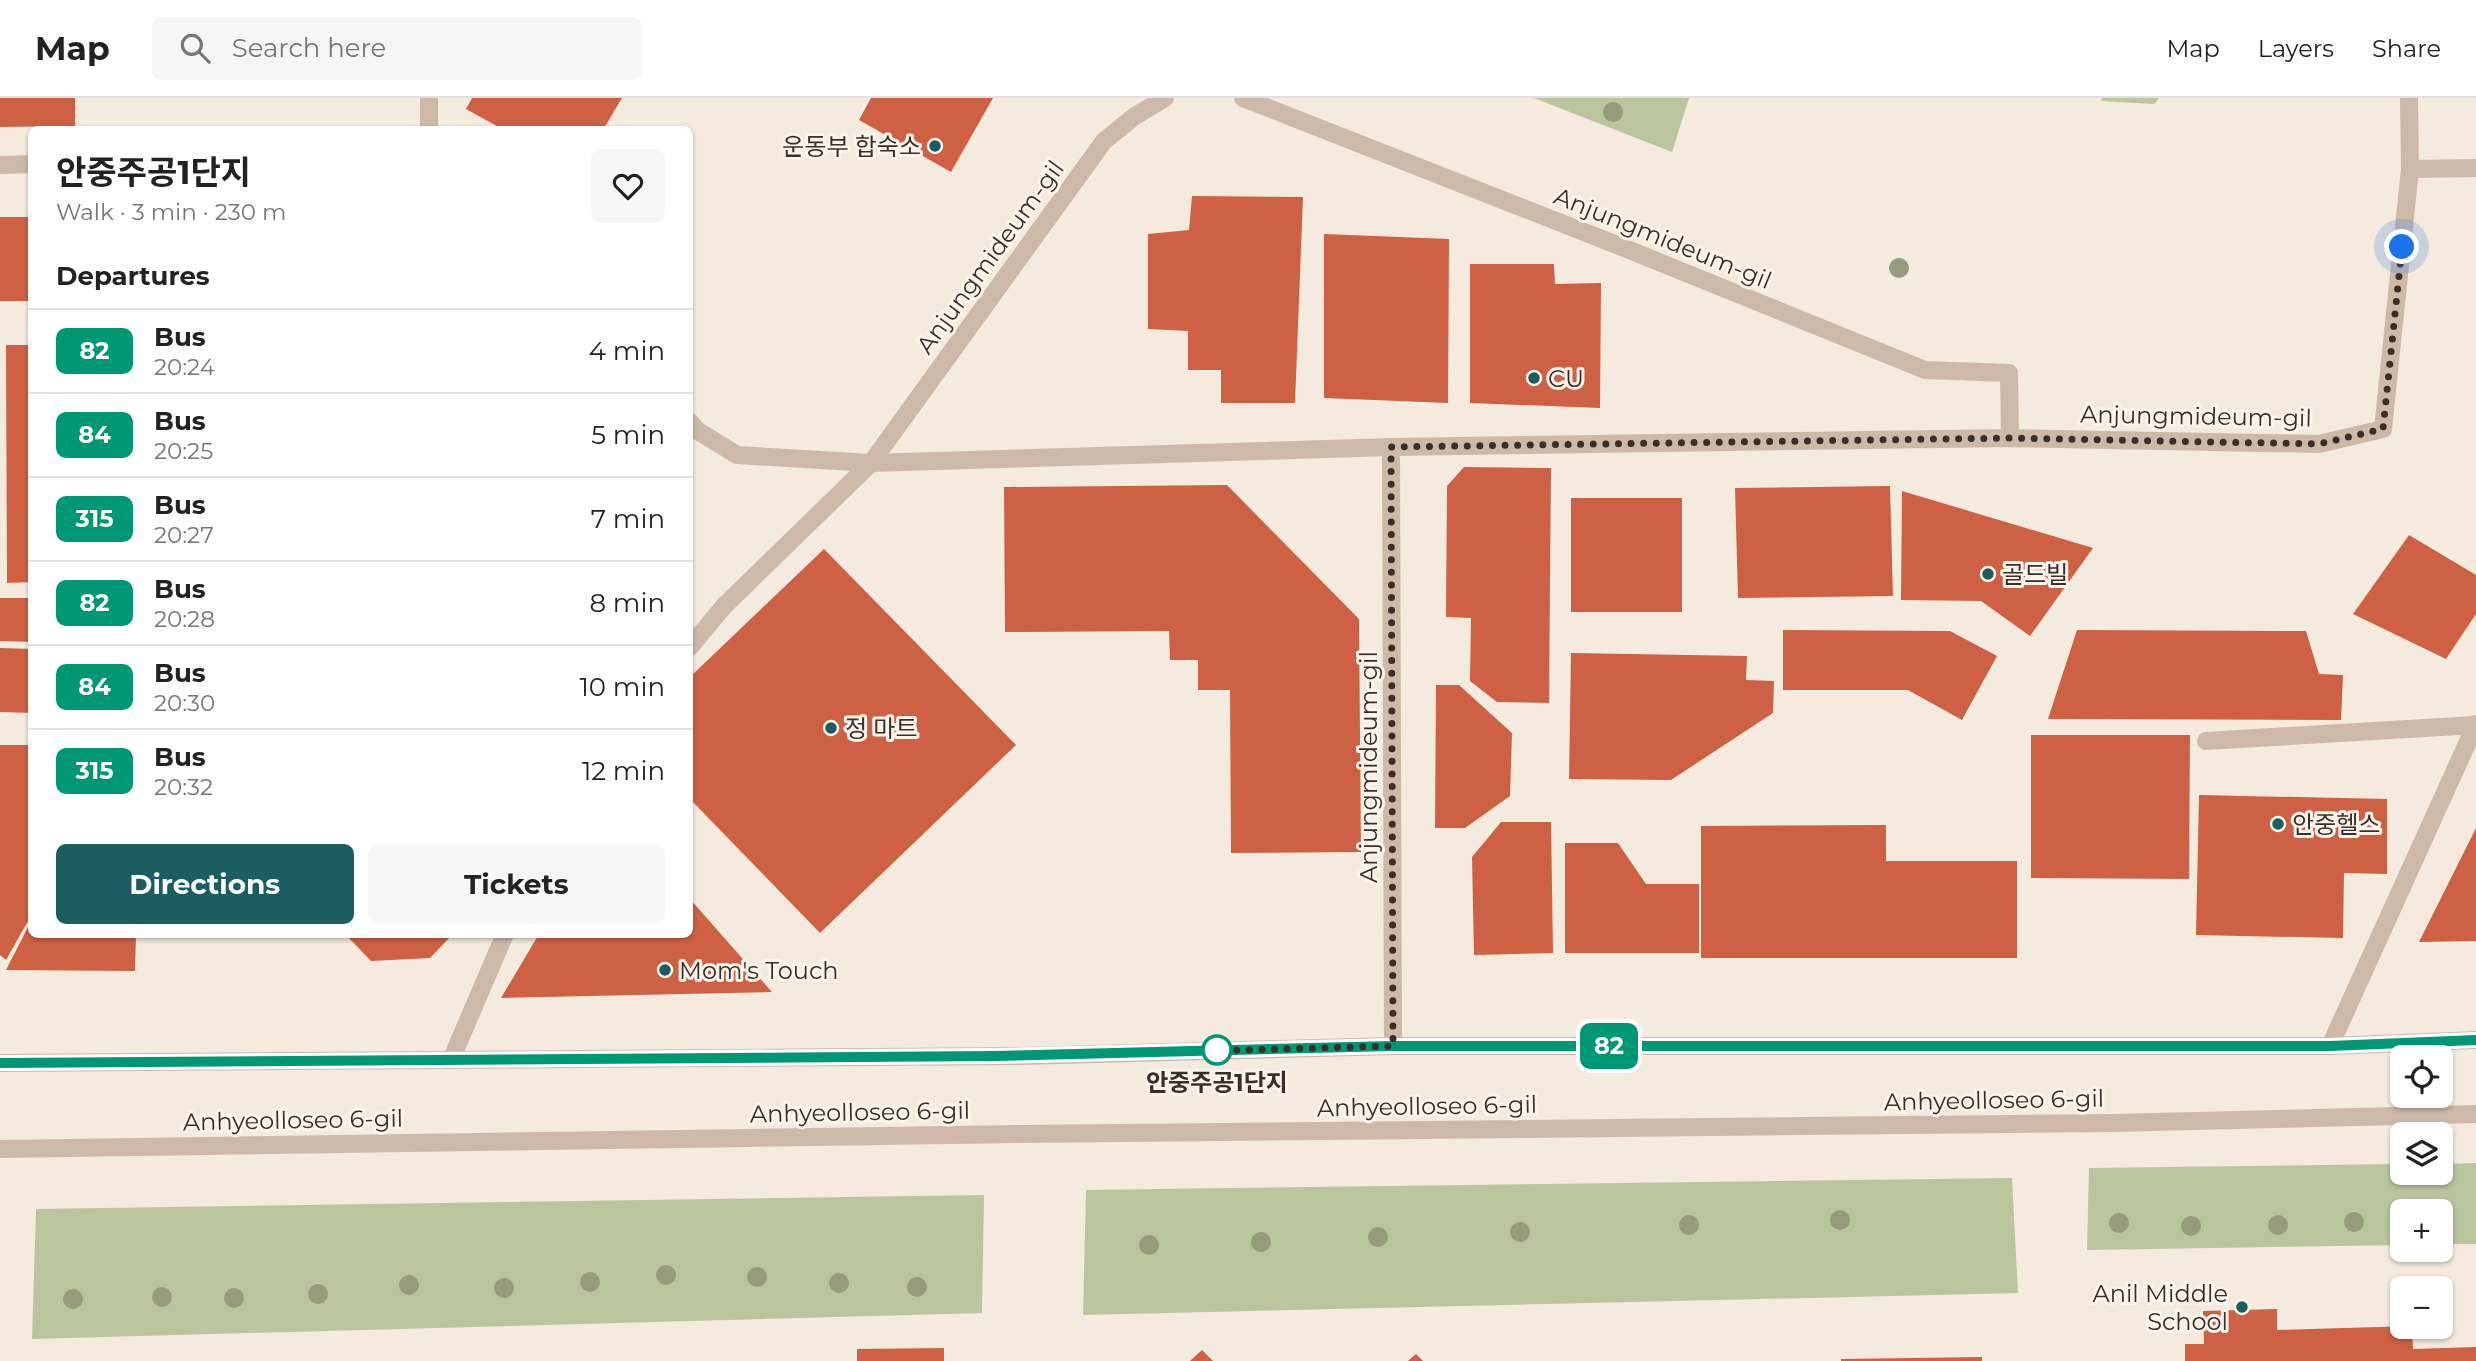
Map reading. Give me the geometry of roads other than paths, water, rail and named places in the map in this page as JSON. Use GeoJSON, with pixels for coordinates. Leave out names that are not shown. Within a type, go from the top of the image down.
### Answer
{"type":"FeatureCollection","features":[{"type":"Feature","properties":{"kind":"street"},"geometry":{"type":"LineString","coordinates":[[429,98],[429,126]]}},
{"type":"Feature","properties":{"kind":"street","name":"Anjungmideum-gil"},"geometry":{"type":"LineString","coordinates":[[693,643],[724,606],[871,463],[1104,141],[1135,116],[1165,98]]}},
{"type":"Feature","properties":{"kind":"street","name":"Anjungmideum-gil"},"geometry":{"type":"LineString","coordinates":[[1243,98],[1925,370],[2009,373],[2010,438]]}},
{"type":"Feature","properties":{"kind":"street","name":"Anjungmideum-gil"},"geometry":{"type":"LineString","coordinates":[[693,425],[737,455],[871,463],[1391,447],[2010,438],[2319,444],[2383,429],[2410,169],[2409,98]]}},
{"type":"Feature","properties":{"kind":"street"},"geometry":{"type":"LineString","coordinates":[[0,164],[28,164]]}},
{"type":"Feature","properties":{"kind":"street"},"geometry":{"type":"LineString","coordinates":[[2410,169],[2476,168]]}},
{"type":"Feature","properties":{"kind":"street","name":"Anjungmideum-gil"},"geometry":{"type":"LineString","coordinates":[[1391,447],[1393,1046]]}},
{"type":"Feature","properties":{"kind":"street"},"geometry":{"type":"LineString","coordinates":[[2206,741],[2476,725],[2330,1046]]}},
{"type":"Feature","properties":{"kind":"street"},"geometry":{"type":"LineString","coordinates":[[451,1060],[503,938]]}},
{"type":"Feature","properties":{"kind":"street"},"geometry":{"type":"LineString","coordinates":[[0,1063],[1022,1055],[1393,1046],[2330,1046],[2476,1040]]}},
{"type":"Feature","properties":{"kind":"street","name":"Anhyeolloseo 6-gil"},"geometry":{"type":"LineString","coordinates":[[0,1149],[1051,1134],[2112,1124],[2476,1114]]}},
{"type":"Feature","properties":{"kind":"place","name":"운동부 합숙소"},"geometry":{"type":"Point","coordinates":[935,146]}},
{"type":"Feature","properties":{"kind":"place","name":"CU"},"geometry":{"type":"Point","coordinates":[1534,378]}},
{"type":"Feature","properties":{"kind":"place","name":"골드빌"},"geometry":{"type":"Point","coordinates":[1988,574]}},
{"type":"Feature","properties":{"kind":"place","name":"정 마트"},"geometry":{"type":"Point","coordinates":[831,728]}},
{"type":"Feature","properties":{"kind":"place","name":"안중헬스"},"geometry":{"type":"Point","coordinates":[2278,824]}},
{"type":"Feature","properties":{"kind":"place","name":"Mom's Touch"},"geometry":{"type":"Point","coordinates":[665,970]}},
{"type":"Feature","properties":{"kind":"place","name":"안중주공1단지"},"geometry":{"type":"Point","coordinates":[1217,1050]}},
{"type":"Feature","properties":{"kind":"place","name":"Anil Middle School"},"geometry":{"type":"Point","coordinates":[2242,1307]}}]}
